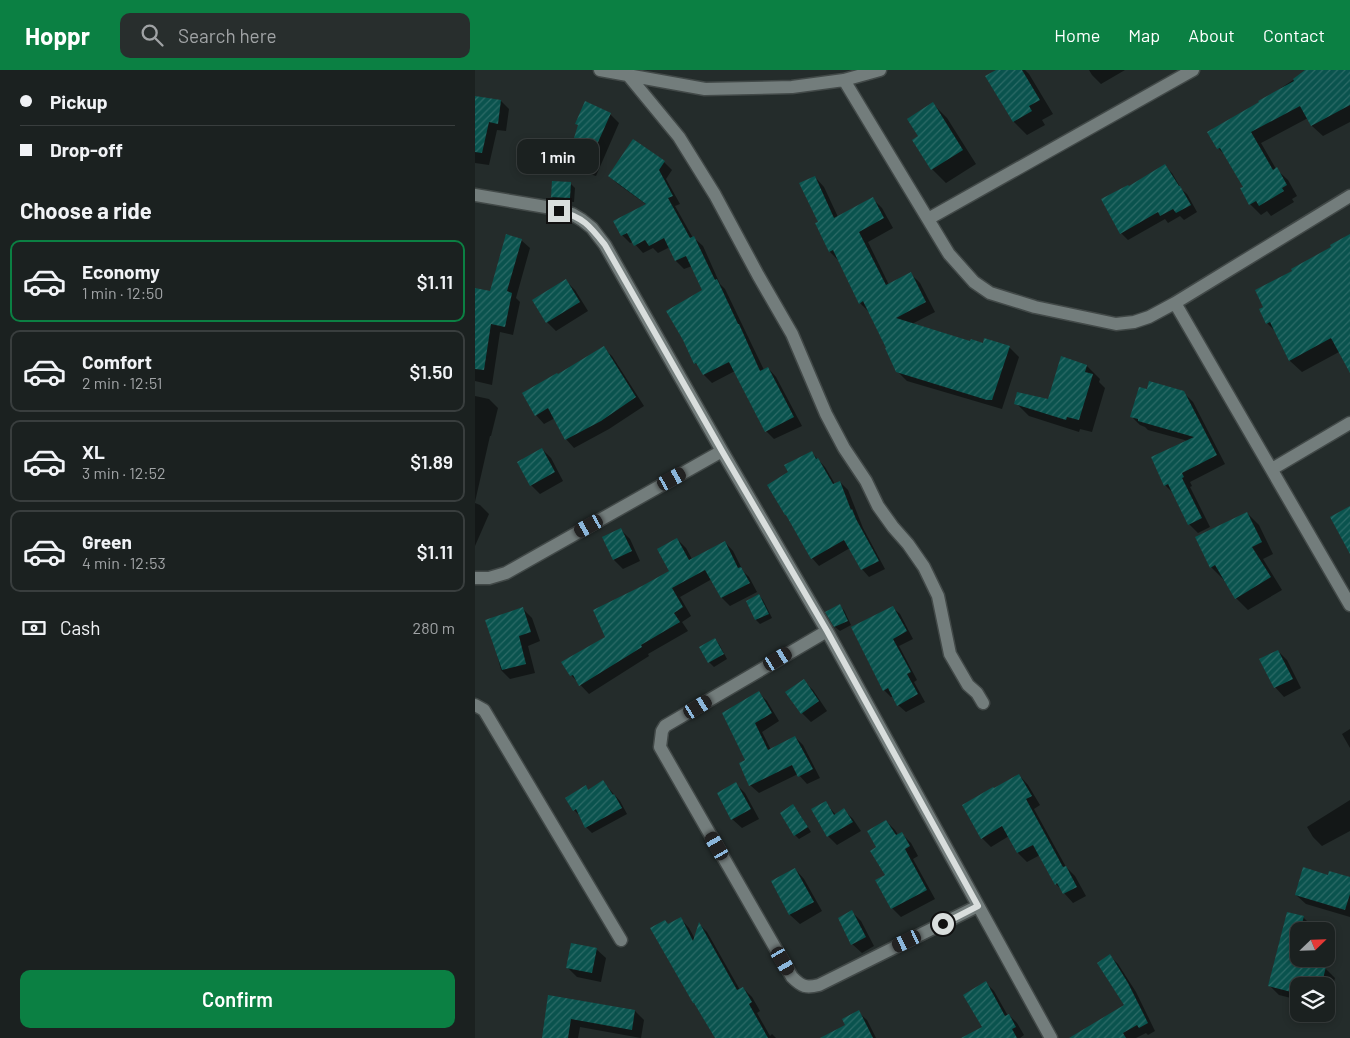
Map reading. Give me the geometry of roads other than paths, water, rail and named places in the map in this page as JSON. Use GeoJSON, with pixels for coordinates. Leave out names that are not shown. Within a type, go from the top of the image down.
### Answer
{"type":"FeatureCollection","features":[{"type":"Feature","properties":{"kind":"street"},"geometry":{"type":"LineString","coordinates":[[600,70],[705,89],[792,87],[844,80],[880,70]]}},
{"type":"Feature","properties":{"kind":"street"},"geometry":{"type":"LineString","coordinates":[[928,219],[1193,70]]}},
{"type":"Feature","properties":{"kind":"street"},"geometry":{"type":"LineString","coordinates":[[628,75],[679,137],[715,195],[792,334],[826,414],[844,448],[866,481],[878,506],[924,567],[938,596],[950,654],[968,685],[977,693],[983,703]]}},
{"type":"Feature","properties":{"kind":"street"},"geometry":{"type":"LineString","coordinates":[[844,80],[949,254],[963,271],[974,282],[990,293],[1035,307],[1116,324],[1134,322],[1175,303],[1350,196]]}},
{"type":"Feature","properties":{"kind":"street"},"geometry":{"type":"LineString","coordinates":[[475,195],[572,214],[592,228],[605,245],[827,631],[1051,1038]]}},
{"type":"Feature","properties":{"kind":"street"},"geometry":{"type":"LineString","coordinates":[[1175,303],[1350,605]]}},
{"type":"Feature","properties":{"kind":"street"},"geometry":{"type":"LineString","coordinates":[[1272,469],[1350,423]]}},
{"type":"Feature","properties":{"kind":"street"},"geometry":{"type":"LineString","coordinates":[[475,578],[489,578],[506,573],[722,451]]}},
{"type":"Feature","properties":{"kind":"street"},"geometry":{"type":"LineString","coordinates":[[827,631],[665,726],[661,731],[660,747],[792,977],[800,985],[809,987],[819,985],[978,906]]}},
{"type":"Feature","properties":{"kind":"street"},"geometry":{"type":"LineString","coordinates":[[475,705],[484,710],[621,940]]}}]}
